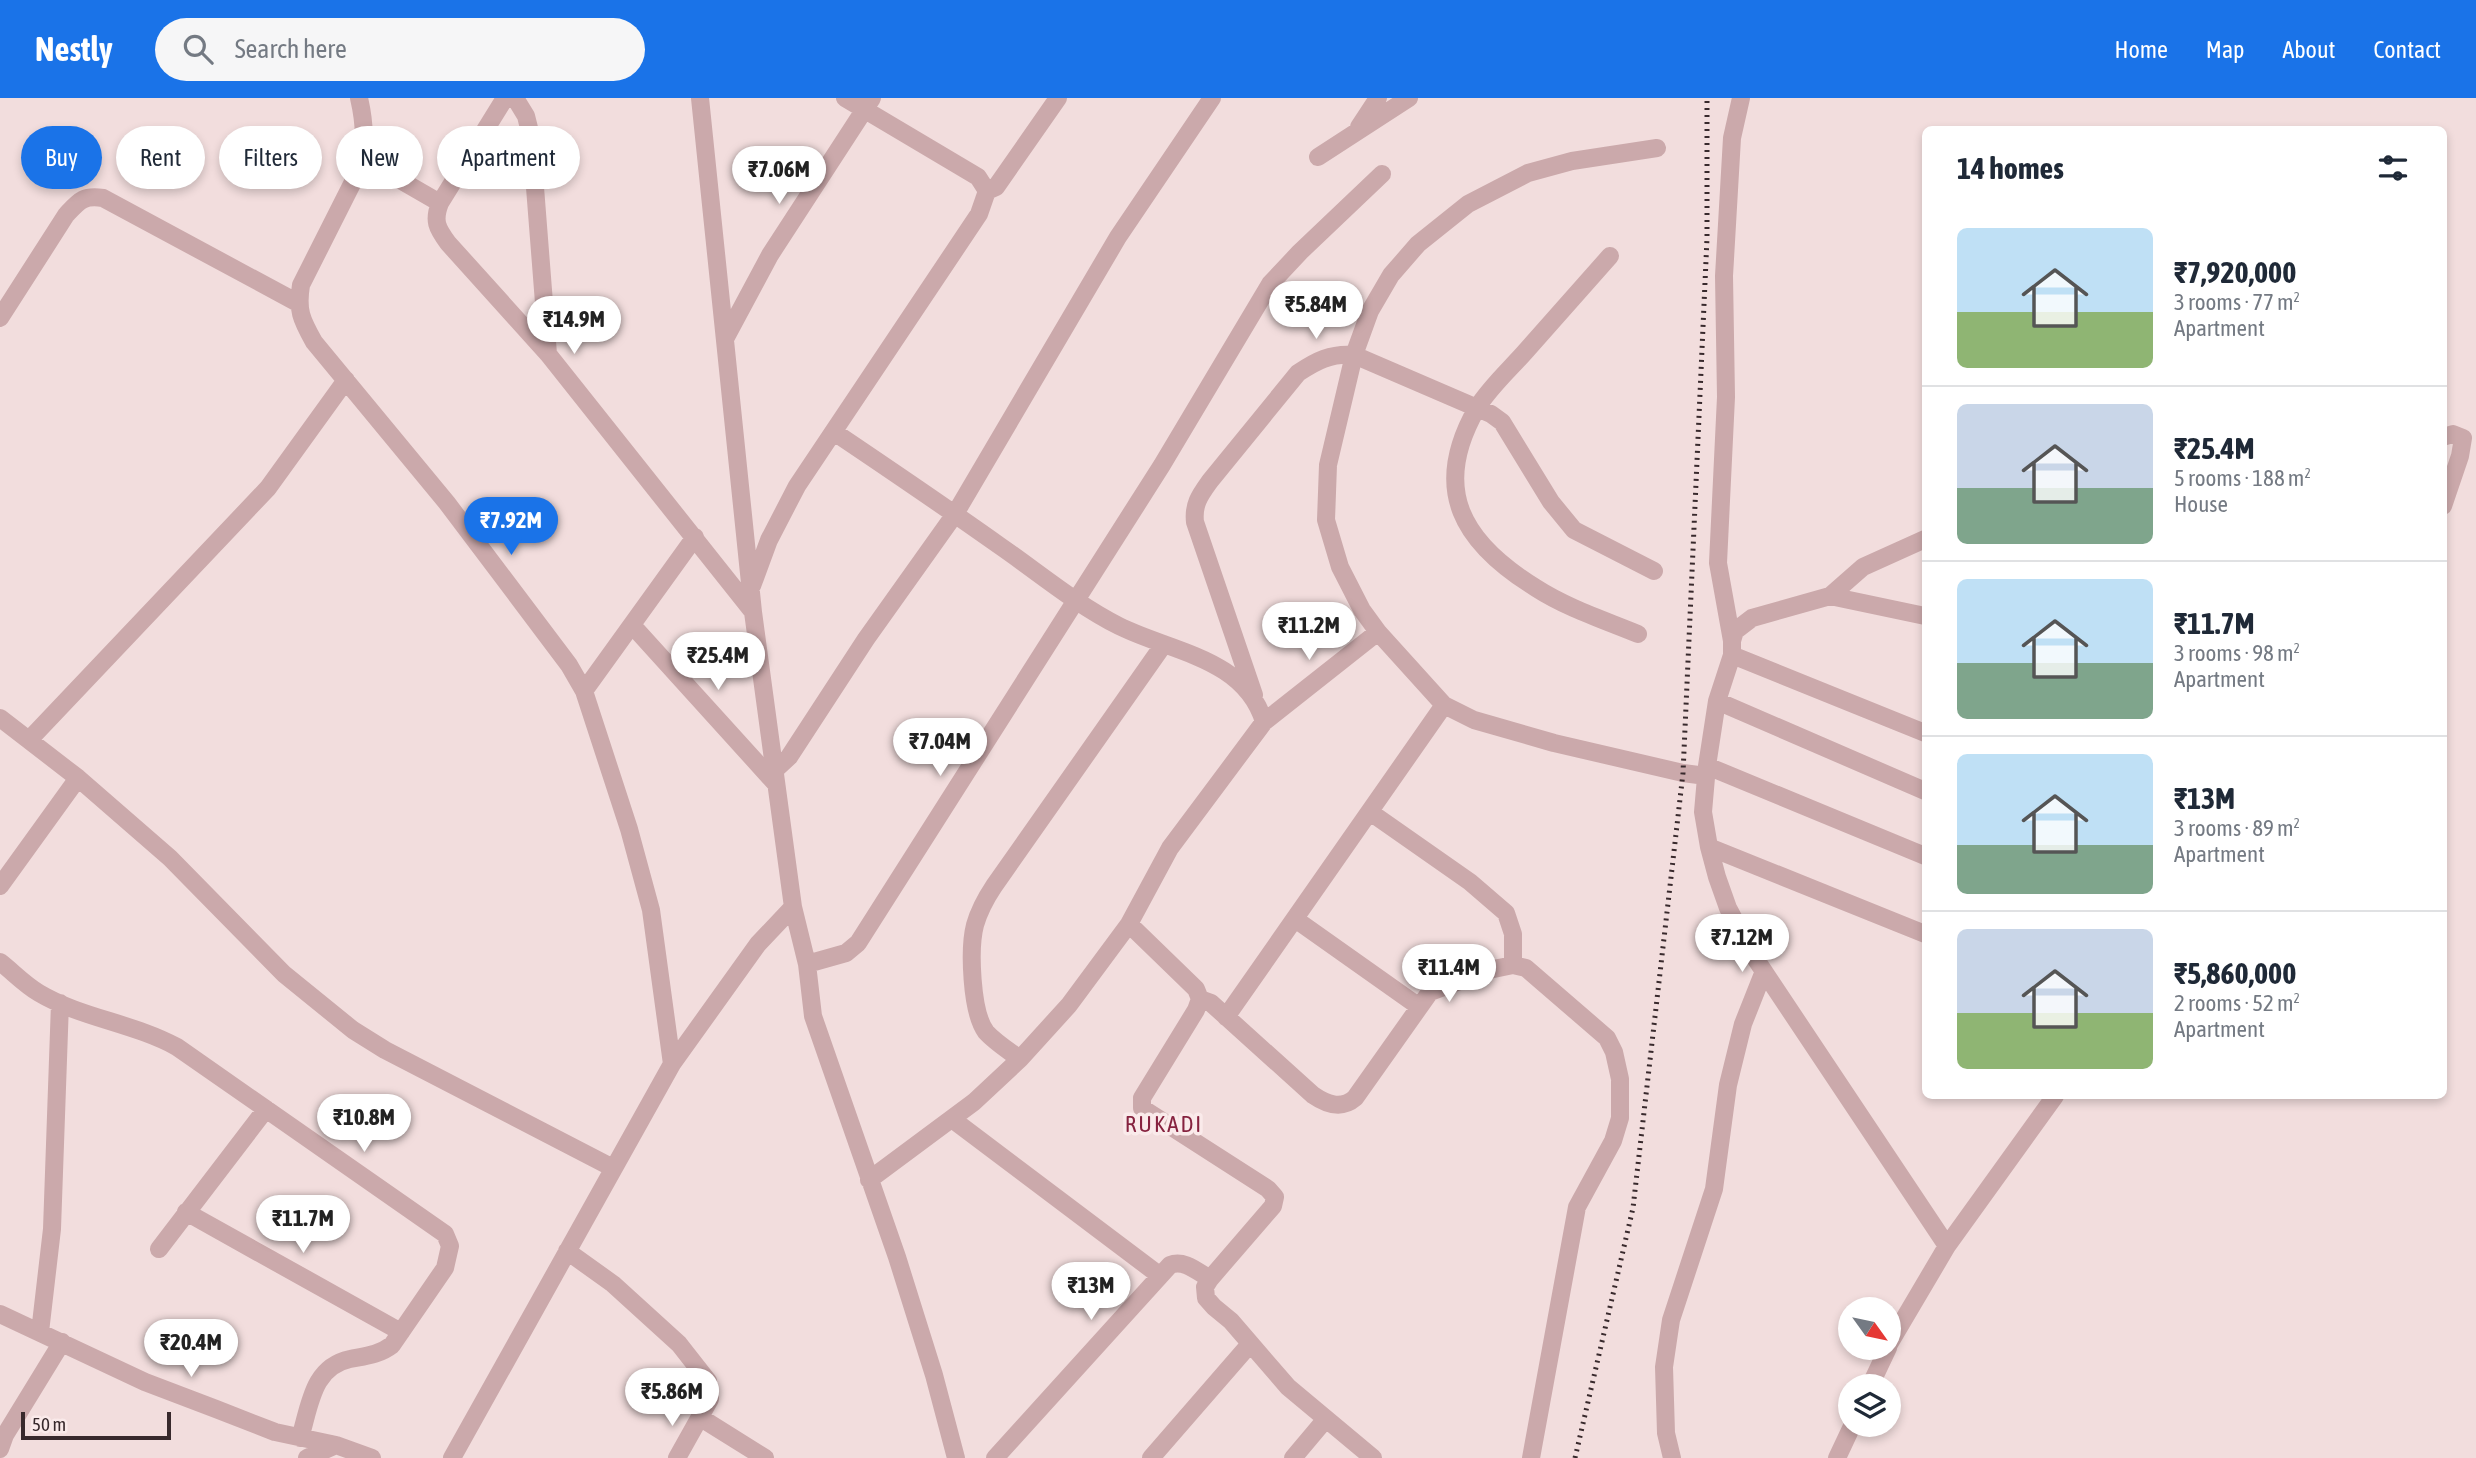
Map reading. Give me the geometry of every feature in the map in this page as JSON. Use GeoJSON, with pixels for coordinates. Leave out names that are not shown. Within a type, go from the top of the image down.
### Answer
{"type":"FeatureCollection","features":[{"type":"Feature","properties":{"kind":"street"},"geometry":{"type":"LineString","coordinates":[[359,98],[363,126]]}},
{"type":"Feature","properties":{"kind":"street"},"geometry":{"type":"LineString","coordinates":[[505,98],[440,203],[435,216],[439,230],[548,354],[753,612]]}},
{"type":"Feature","properties":{"kind":"street"},"geometry":{"type":"LineString","coordinates":[[515,98],[526,116],[531,136],[548,354]]}},
{"type":"Feature","properties":{"kind":"street"},"geometry":{"type":"LineString","coordinates":[[699,98],[750,589],[793,907],[807,964],[813,1016],[934,1375],[956,1458]]}},
{"type":"Feature","properties":{"kind":"street"},"geometry":{"type":"LineString","coordinates":[[845,98],[867,104],[978,177],[987,191]]}},
{"type":"Feature","properties":{"kind":"street"},"geometry":{"type":"LineString","coordinates":[[750,589],[769,540],[797,486],[979,214],[987,191],[996,187],[1058,98]]}},
{"type":"Feature","properties":{"kind":"street"},"geometry":{"type":"LineString","coordinates":[[776,777],[866,639],[955,514],[1118,237],[1212,98]]}},
{"type":"Feature","properties":{"kind":"street"},"geometry":{"type":"LineString","coordinates":[[1355,133],[1378,98]]}},
{"type":"Feature","properties":{"kind":"street"},"geometry":{"type":"LineString","coordinates":[[1318,157],[1409,98]]}},
{"type":"Feature","properties":{"kind":"street"},"geometry":{"type":"LineString","coordinates":[[1732,648],[1718,563],[1726,397],[1724,275],[1732,138],[1741,98]]}},
{"type":"Feature","properties":{"kind":"street"},"geometry":{"type":"LineString","coordinates":[[725,339],[770,254],[867,104]]}},
{"type":"Feature","properties":{"kind":"street"},"geometry":{"type":"LineString","coordinates":[[1657,148],[1572,161],[1528,173],[1468,204],[1418,244],[1391,275],[1370,311],[1353,355],[1328,465],[1326,520],[1340,567],[1362,610],[1378,632],[1444,705],[1474,720],[1554,743],[1683,773],[1706,771],[1922,855]]}},
{"type":"Feature","properties":{"kind":"street"},"geometry":{"type":"LineString","coordinates":[[807,964],[846,953],[858,943],[1162,464],[1270,284],[1382,174]]}},
{"type":"Feature","properties":{"kind":"street"},"geometry":{"type":"LineString","coordinates":[[349,189],[301,285],[298,303],[302,320],[314,342],[447,503],[569,665],[584,691],[629,829],[651,910],[672,1064]]}},
{"type":"Feature","properties":{"kind":"street"},"geometry":{"type":"LineString","coordinates":[[416,189],[440,203]]}},
{"type":"Feature","properties":{"kind":"street"},"geometry":{"type":"LineString","coordinates":[[0,317],[66,215],[79,201],[90,196],[103,198],[298,303]]}},
{"type":"Feature","properties":{"kind":"street"},"geometry":{"type":"LineString","coordinates":[[1609,256],[1478,406],[1456,461],[1454,491],[1463,518],[1481,546],[1507,569],[1538,590],[1638,634]]}},
{"type":"Feature","properties":{"kind":"street"},"geometry":{"type":"LineString","coordinates":[[1264,722],[1193,510],[1210,481],[1298,373],[1315,362],[1337,354],[1353,355],[1478,406],[1502,422],[1551,502],[1574,530],[1654,571]]}},
{"type":"Feature","properties":{"kind":"street"},"geometry":{"type":"LineString","coordinates":[[29,740],[260,496],[346,380]]}},
{"type":"Feature","properties":{"kind":"street"},"geometry":{"type":"LineString","coordinates":[[834,432],[1076,599],[1119,626],[1193,653],[1230,674],[1256,700]]}},
{"type":"Feature","properties":{"kind":"street"},"geometry":{"type":"LineString","coordinates":[[2447,436],[2453,434],[2463,438],[2447,494]]}},
{"type":"Feature","properties":{"kind":"street"},"geometry":{"type":"LineString","coordinates":[[584,691],[695,537]]}},
{"type":"Feature","properties":{"kind":"street"},"geometry":{"type":"LineString","coordinates":[[1922,540],[1863,567],[1830,596],[1752,618],[1735,631],[1717,701],[1706,771],[1703,812],[1709,847],[1728,908],[1764,971],[1947,1246]]}},
{"type":"Feature","properties":{"kind":"street"},"geometry":{"type":"LineString","coordinates":[[1830,596],[1922,615]]}},
{"type":"Feature","properties":{"kind":"street"},"geometry":{"type":"LineString","coordinates":[[632,625],[776,777]]}},
{"type":"Feature","properties":{"kind":"street"},"geometry":{"type":"LineString","coordinates":[[869,1180],[974,1102],[1020,1059],[1069,1006],[1129,924],[1170,848],[1264,722],[1378,632]]}},
{"type":"Feature","properties":{"kind":"street"},"geometry":{"type":"LineString","coordinates":[[1020,1059],[987,1033],[980,1021],[972,947],[975,925],[982,905],[994,886],[1164,644]]}},
{"type":"Feature","properties":{"kind":"street"},"geometry":{"type":"LineString","coordinates":[[1732,648],[1922,732]]}},
{"type":"Feature","properties":{"kind":"street"},"geometry":{"type":"LineString","coordinates":[[1717,701],[1922,790]]}},
{"type":"Feature","properties":{"kind":"street"},"geometry":{"type":"LineString","coordinates":[[1226,1017],[1444,705]]}},
{"type":"Feature","properties":{"kind":"street"},"geometry":{"type":"LineString","coordinates":[[0,718],[78,778],[170,858],[284,974],[353,1030],[385,1050],[613,1168]]}},
{"type":"Feature","properties":{"kind":"street"},"geometry":{"type":"LineString","coordinates":[[0,886],[78,778]]}},
{"type":"Feature","properties":{"kind":"street"},"geometry":{"type":"LineString","coordinates":[[1370,813],[1470,882],[1506,913],[1513,933],[1513,965]]}},
{"type":"Feature","properties":{"kind":"street"},"geometry":{"type":"LineString","coordinates":[[1709,847],[1922,933]]}},
{"type":"Feature","properties":{"kind":"street"},"geometry":{"type":"LineString","coordinates":[[452,1458],[672,1064],[758,944],[793,907]]}},
{"type":"Feature","properties":{"kind":"street"},"geometry":{"type":"LineString","coordinates":[[1295,919],[1418,1006]]}},
{"type":"Feature","properties":{"kind":"street"},"geometry":{"type":"LineString","coordinates":[[1129,924],[1195,989],[1200,999],[1211,1003],[1324,1103],[1340,1105],[1355,1098],[1430,992],[1489,970],[1513,965],[1526,968],[1607,1038],[1614,1052],[1621,1096],[1620,1118],[1613,1141],[1583,1193],[1573,1221],[1531,1458]]}},
{"type":"Feature","properties":{"kind":"street"},"geometry":{"type":"LineString","coordinates":[[0,962],[38,992],[60,1003],[155,1035],[177,1047],[445,1234],[450,1246],[445,1268],[392,1345],[382,1352],[340,1361],[327,1368],[320,1377],[299,1438]]}},
{"type":"Feature","properties":{"kind":"street"},"geometry":{"type":"LineString","coordinates":[[1672,1458],[1666,1433],[1664,1367],[1671,1320],[1714,1189],[1728,1085],[1743,1024],[1764,971]]}},
{"type":"Feature","properties":{"kind":"street"},"geometry":{"type":"LineString","coordinates":[[1200,999],[1196,1010],[1142,1098],[1142,1108],[1268,1189],[1275,1197],[1273,1206],[1210,1279],[1205,1287],[1206,1298],[1288,1387],[1373,1458]]}},
{"type":"Feature","properties":{"kind":"street"},"geometry":{"type":"LineString","coordinates":[[40,1332],[52,1229],[60,1003]]}},
{"type":"Feature","properties":{"kind":"street"},"geometry":{"type":"LineString","coordinates":[[1901,1325],[1947,1246],[2053,1099]]}},
{"type":"Feature","properties":{"kind":"street"},"geometry":{"type":"LineString","coordinates":[[159,1250],[266,1109]]}},
{"type":"Feature","properties":{"kind":"street"},"geometry":{"type":"LineString","coordinates":[[952,1119],[1159,1275]]}},
{"type":"Feature","properties":{"kind":"street"},"geometry":{"type":"LineString","coordinates":[[186,1212],[401,1332]]}},
{"type":"Feature","properties":{"kind":"street"},"geometry":{"type":"LineString","coordinates":[[567,1251],[613,1284],[679,1344],[708,1381],[710,1399],[677,1458]]}},
{"type":"Feature","properties":{"kind":"street"},"geometry":{"type":"LineString","coordinates":[[995,1458],[1159,1275],[1176,1262],[1210,1279]]}},
{"type":"Feature","properties":{"kind":"street"},"geometry":{"type":"LineString","coordinates":[[0,1314],[145,1382],[275,1432],[336,1445],[372,1458]]}},
{"type":"Feature","properties":{"kind":"street"},"geometry":{"type":"LineString","coordinates":[[0,1448],[5,1435],[62,1342]]}},
{"type":"Feature","properties":{"kind":"street"},"geometry":{"type":"LineString","coordinates":[[1151,1458],[1251,1344]]}},
{"type":"Feature","properties":{"kind":"street"},"geometry":{"type":"LineString","coordinates":[[701,1418],[765,1458]]}},
{"type":"Feature","properties":{"kind":"street"},"geometry":{"type":"LineString","coordinates":[[1293,1458],[1325,1420]]}},
{"type":"Feature","properties":{"kind":"street"},"geometry":{"type":"LineString","coordinates":[[1837,1458],[1847,1437]]}},
{"type":"Feature","properties":{"kind":"street"},"geometry":{"type":"LineString","coordinates":[[307,1458],[336,1445]]}},
{"type":"Feature","properties":{"kind":"railway"},"geometry":{"type":"LineString","coordinates":[[1575,1458],[1633,1208],[1683,773],[1707,238],[1707,98]]}},
{"type":"Feature","properties":{"kind":"district","name":"RUKADI"},"geometry":{"type":"Point","coordinates":[1164,1124]}}]}
